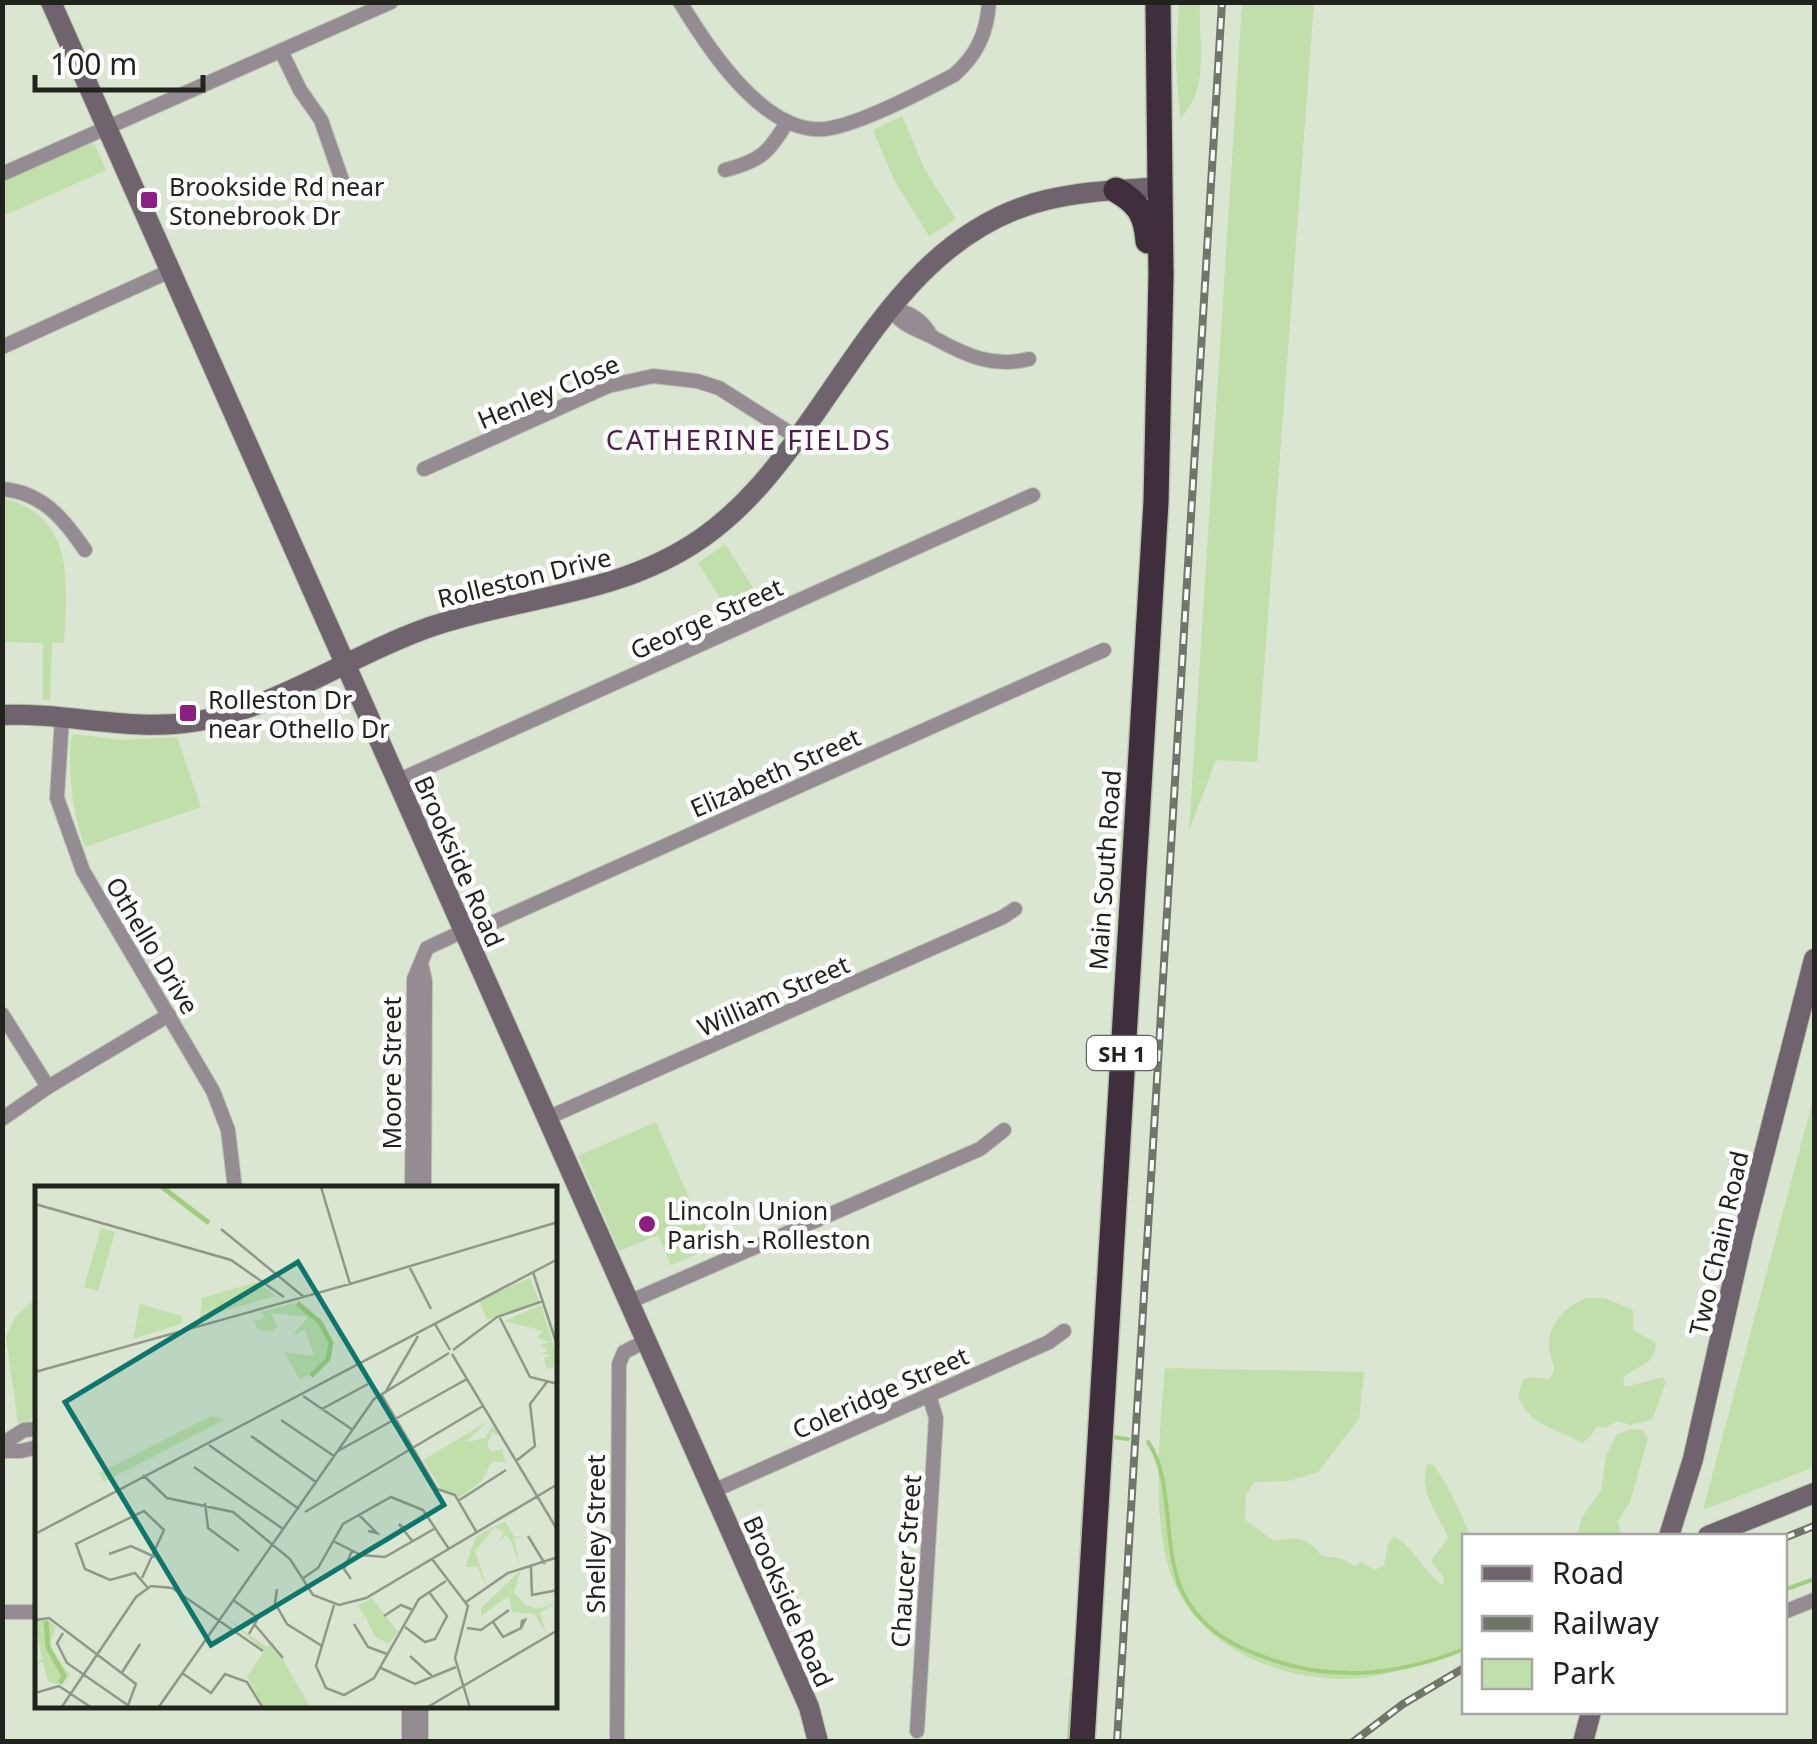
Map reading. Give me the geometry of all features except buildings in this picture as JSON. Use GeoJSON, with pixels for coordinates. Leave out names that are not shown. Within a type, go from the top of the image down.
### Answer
{"type":"FeatureCollection","features":[{"type":"Feature","properties":{"kind":"highway","name":"Main South Road"},"geometry":{"type":"LineString","coordinates":[[1082,1742],[1155,521],[1161,364],[1158,2]]}},
{"type":"Feature","properties":{"kind":"highway"},"geometry":{"type":"LineString","coordinates":[[1116,190],[1137,204],[1146,222],[1154,348],[1161,364]]}},
{"type":"Feature","properties":{"kind":"street","name":"Brookside Road"},"geometry":{"type":"LineString","coordinates":[[51,2],[808,1706],[818,1742]]}},
{"type":"Feature","properties":{"kind":"street"},"geometry":{"type":"LineString","coordinates":[[2,174],[392,2]]}},
{"type":"Feature","properties":{"kind":"street"},"geometry":{"type":"LineString","coordinates":[[680,2],[733,77],[787,122],[816,129],[838,126],[954,75],[966,65],[981,41],[989,2]]}},
{"type":"Feature","properties":{"kind":"street"},"geometry":{"type":"LineString","coordinates":[[280,50],[321,120],[342,183]]}},
{"type":"Feature","properties":{"kind":"street"},"geometry":{"type":"LineString","coordinates":[[726,170],[757,160],[768,152],[787,122]]}},
{"type":"Feature","properties":{"kind":"street","name":"Rolleston Drive"},"geometry":{"type":"LineString","coordinates":[[2,715],[132,726],[199,721],[248,707],[448,621],[596,588],[656,565],[700,540],[762,484],[890,308],[932,261],[982,225],[1045,200],[1159,187]]}},
{"type":"Feature","properties":{"kind":"street"},"geometry":{"type":"LineString","coordinates":[[2,347],[170,271]]}},
{"type":"Feature","properties":{"kind":"street"},"geometry":{"type":"LineString","coordinates":[[890,308],[907,326],[982,360],[1001,363],[1029,359]]}},
{"type":"Feature","properties":{"kind":"street","name":"Henley Close"},"geometry":{"type":"LineString","coordinates":[[424,469],[608,386],[653,376],[719,388],[798,438]]}},
{"type":"Feature","properties":{"kind":"street"},"geometry":{"type":"LineString","coordinates":[[2,488],[26,493],[45,504],[66,523],[85,550]]}},
{"type":"Feature","properties":{"kind":"street","name":"George Street"},"geometry":{"type":"LineString","coordinates":[[397,780],[1032,495]]}},
{"type":"Feature","properties":{"kind":"street","name":"Elizabeth Street"},"geometry":{"type":"LineString","coordinates":[[464,933],[1104,650]]}},
{"type":"Feature","properties":{"kind":"street","name":"Othello Drive"},"geometry":{"type":"LineString","coordinates":[[62,718],[58,798],[72,845],[214,1090],[228,1130],[235,1186]]}},
{"type":"Feature","properties":{"kind":"street","name":"William Street"},"geometry":{"type":"LineString","coordinates":[[546,1118],[1015,909]]}},
{"type":"Feature","properties":{"kind":"street"},"geometry":{"type":"LineString","coordinates":[[420,958],[427,948],[464,933]]}},
{"type":"Feature","properties":{"kind":"street","name":"Moore Street"},"geometry":{"type":"LineString","coordinates":[[412,1186],[414,979],[420,958]]}},
{"type":"Feature","properties":{"kind":"street","name":"Moore Street"},"geometry":{"type":"LineString","coordinates":[[420,958],[424,981],[424,1186]]}},
{"type":"Feature","properties":{"kind":"street","name":"Two Chain Road"},"geometry":{"type":"LineString","coordinates":[[1670,1534],[1693,1459],[1743,1236],[1814,960]]}},
{"type":"Feature","properties":{"kind":"street"},"geometry":{"type":"LineString","coordinates":[[2,1014],[48,1087]]}},
{"type":"Feature","properties":{"kind":"street"},"geometry":{"type":"LineString","coordinates":[[2,1119],[169,1015]]}},
{"type":"Feature","properties":{"kind":"street"},"geometry":{"type":"LineString","coordinates":[[629,1302],[980,1149],[1004,1130]]}},
{"type":"Feature","properties":{"kind":"street","name":"Coleridge Street"},"geometry":{"type":"LineString","coordinates":[[713,1491],[1064,1332]]}},
{"type":"Feature","properties":{"kind":"street","name":"Shelley Street"},"geometry":{"type":"LineString","coordinates":[[617,1742],[619,1364],[626,1350],[646,1341]]}},
{"type":"Feature","properties":{"kind":"street","name":"Chaucer Street"},"geometry":{"type":"LineString","coordinates":[[916,1730],[936,1418],[928,1395]]}},
{"type":"Feature","properties":{"kind":"street"},"geometry":{"type":"LineString","coordinates":[[2,1448],[24,1430],[35,1429]]}},
{"type":"Feature","properties":{"kind":"street"},"geometry":{"type":"LineString","coordinates":[[2,1448],[35,1447]]}},
{"type":"Feature","properties":{"kind":"street"},"geometry":{"type":"LineString","coordinates":[[1713,1534],[1814,1493]]}},
{"type":"Feature","properties":{"kind":"street"},"geometry":{"type":"LineString","coordinates":[[1787,1611],[1814,1600]]}},
{"type":"Feature","properties":{"kind":"street"},"geometry":{"type":"LineString","coordinates":[[2,1612],[35,1612]]}},
{"type":"Feature","properties":{"kind":"street"},"geometry":{"type":"LineString","coordinates":[[409,1742],[410,1709]]}},
{"type":"Feature","properties":{"kind":"street"},"geometry":{"type":"LineString","coordinates":[[420,1742],[421,1709]]}},
{"type":"Feature","properties":{"kind":"street"},"geometry":{"type":"LineString","coordinates":[[1583,1742],[1590,1714]]}},
{"type":"Feature","properties":{"kind":"green space"},"geometry":{"type":"Polygon","coordinates":[[[1179,3],[1200,3],[1201,48],[1196,93],[1180,118],[1176,63],[1179,3]]]}},
{"type":"Feature","properties":{"kind":"green space"},"geometry":{"type":"Polygon","coordinates":[[[1242,3],[1314,3],[1257,762],[1216,760],[1189,831],[1242,3]]]}},
{"type":"Feature","properties":{"kind":"green space"},"geometry":{"type":"Polygon","coordinates":[[[902,116],[925,170],[956,219],[929,236],[895,182],[873,130],[902,116]]]}},
{"type":"Feature","properties":{"kind":"green space"},"geometry":{"type":"Polygon","coordinates":[[[93,141],[106,170],[3,216],[2,180],[93,141]]]}},
{"type":"Feature","properties":{"kind":"green space"},"geometry":{"type":"Polygon","coordinates":[[[3,498],[27,507],[44,520],[62,555],[66,597],[64,643],[52,643],[50,700],[43,700],[43,643],[3,642],[3,498]]]}},
{"type":"Feature","properties":{"kind":"green space"},"geometry":{"type":"Polygon","coordinates":[[[725,544],[761,600],[730,614],[698,563],[725,544]]]}},
{"type":"Feature","properties":{"kind":"green space"},"geometry":{"type":"Polygon","coordinates":[[[74,734],[122,740],[177,737],[201,807],[85,847],[71,779],[74,734]]]}},
{"type":"Feature","properties":{"kind":"green space"},"geometry":{"type":"Polygon","coordinates":[[[1814,1096],[1814,1467],[1703,1510],[1814,1096]]]}},
{"type":"Feature","properties":{"kind":"green space"},"geometry":{"type":"Polygon","coordinates":[[[656,1122],[698,1219],[702,1218],[710,1235],[706,1237],[711,1248],[671,1265],[658,1235],[619,1251],[578,1156],[656,1122]]]}},
{"type":"Feature","properties":{"kind":"green space"},"geometry":{"type":"Polygon","coordinates":[[[1587,1298],[1604,1298],[1633,1310],[1633,1330],[1656,1343],[1649,1361],[1623,1378],[1625,1387],[1663,1377],[1666,1382],[1652,1420],[1597,1426],[1582,1443],[1536,1420],[1518,1396],[1523,1380],[1549,1379],[1552,1375],[1549,1341],[1554,1325],[1565,1311],[1587,1298]]]}},
{"type":"Feature","properties":{"kind":"green space"},"geometry":{"type":"Polygon","coordinates":[[[35,1299],[35,1412],[29,1421],[18,1423],[6,1337],[15,1317],[35,1299]]]}},
{"type":"Feature","properties":{"kind":"green space"},"geometry":{"type":"Polygon","coordinates":[[[1165,1368],[1364,1372],[1359,1419],[1318,1472],[1288,1481],[1254,1482],[1246,1495],[1245,1520],[1274,1541],[1301,1540],[1322,1556],[1340,1558],[1355,1566],[1361,1562],[1375,1570],[1384,1566],[1388,1544],[1394,1536],[1443,1585],[1444,1578],[1431,1561],[1448,1538],[1425,1484],[1427,1464],[1432,1464],[1454,1498],[1468,1534],[1462,1534],[1462,1648],[1386,1674],[1332,1679],[1270,1666],[1215,1636],[1193,1614],[1177,1588],[1166,1558],[1159,1488],[1165,1368]]]}},
{"type":"Feature","properties":{"kind":"green space"},"geometry":{"type":"Polygon","coordinates":[[[1631,1429],[1642,1430],[1648,1438],[1630,1502],[1618,1521],[1621,1534],[1578,1534],[1582,1517],[1601,1491],[1606,1456],[1616,1435],[1631,1429]]]}},
{"type":"Feature","properties":{"kind":"waterway"},"geometry":{"type":"LineString","coordinates":[[1082,1535],[1089,1436]]}},
{"type":"Feature","properties":{"kind":"waterway"},"geometry":{"type":"LineString","coordinates":[[1112,1437],[1128,1439]]}},
{"type":"Feature","properties":{"kind":"waterway"},"geometry":{"type":"LineString","coordinates":[[1148,1442],[1161,1474],[1172,1555],[1182,1591],[1196,1613],[1222,1637],[1282,1663],[1335,1673],[1387,1671],[1462,1650]]}},
{"type":"Feature","properties":{"kind":"waterway"},"geometry":{"type":"LineString","coordinates":[[1787,1589],[1814,1579]]}},
{"type":"Feature","properties":{"kind":"waterway"},"geometry":{"type":"LineString","coordinates":[[1069,1742],[1072,1694]]}},
{"type":"Feature","properties":{"kind":"railway"},"geometry":{"type":"LineString","coordinates":[[1117,1742],[1222,2]]}},
{"type":"Feature","properties":{"kind":"railway"},"geometry":{"type":"LineString","coordinates":[[1787,1537],[1814,1526]]}},
{"type":"Feature","properties":{"kind":"railway"},"geometry":{"type":"LineString","coordinates":[[1353,1742],[1403,1704],[1462,1669]]}},
{"type":"Feature","properties":{"kind":"place","name":"Brookside Rd near Stonebrook Dr"},"geometry":{"type":"Point","coordinates":[149,200]}},
{"type":"Feature","properties":{"kind":"place","name":"Rolleston Dr near Othello Dr"},"geometry":{"type":"Point","coordinates":[188,713]}},
{"type":"Feature","properties":{"kind":"place","name":"Lincoln Union Parish - Rolleston"},"geometry":{"type":"Point","coordinates":[647,1224]}},
{"type":"Feature","properties":{"kind":"district","name":"CATHERINE FIELDS"},"geometry":{"type":"Point","coordinates":[749,439]}}]}
